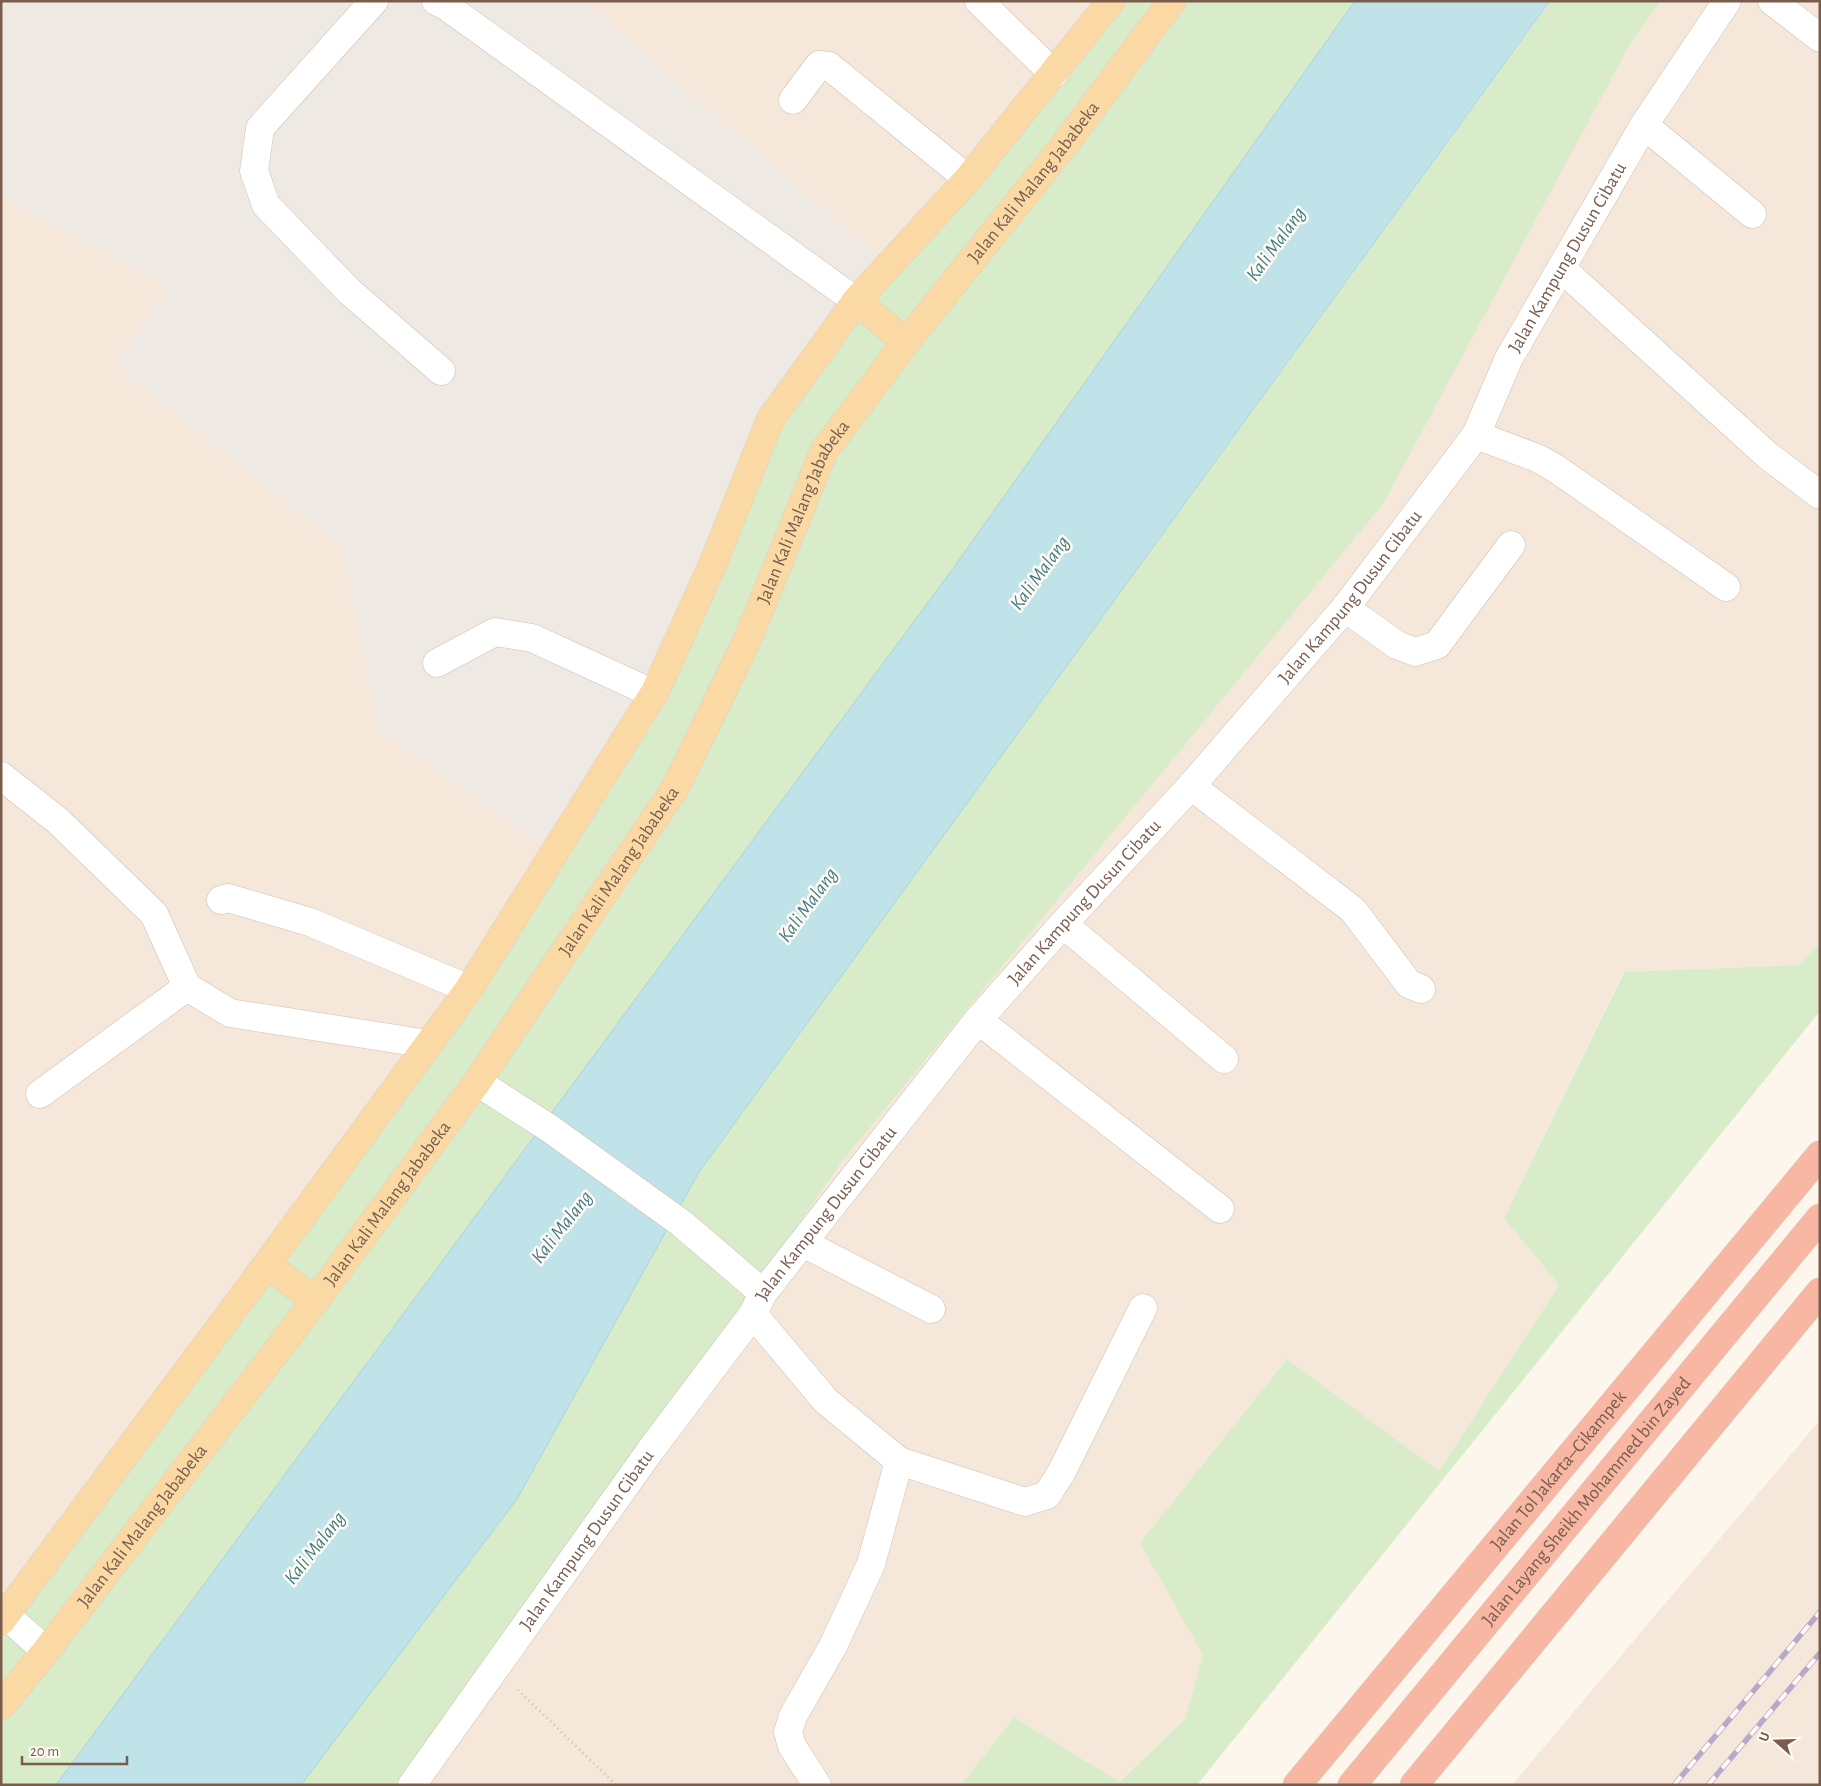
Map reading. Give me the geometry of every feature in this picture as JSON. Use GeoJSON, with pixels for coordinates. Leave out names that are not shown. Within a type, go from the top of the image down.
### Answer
{"type":"FeatureCollection","features":[{"type":"Feature","properties":{"kind":"highway","name":"Jalan Tol Jakarta–Cikampek"},"geometry":{"type":"LineString","coordinates":[[1296,1785],[1820,1155]]}},
{"type":"Feature","properties":{"kind":"highway","name":"Jalan Layang Sheikh Mohammed bin Zayed"},"geometry":{"type":"LineString","coordinates":[[1352,1785],[1820,1218]]}},
{"type":"Feature","properties":{"kind":"highway"},"geometry":{"type":"LineString","coordinates":[[1414,1785],[1820,1292]]}},
{"type":"Feature","properties":{"kind":"highway"},"geometry":{"type":"LineString","coordinates":[[1427,1785],[1820,1307]]}},
{"type":"Feature","properties":{"kind":"main road"},"geometry":{"type":"LineString","coordinates":[[3,1616],[267,1264],[469,989],[655,692],[715,559],[770,420],[856,301],[968,180],[1111,1]]}},
{"type":"Feature","properties":{"kind":"main road","name":"Jalan Kali Malang Jababeka"},"geometry":{"type":"LineString","coordinates":[[1,1706],[46,1651],[315,1301],[477,1082],[675,788],[746,643],[824,451],[906,342],[1062,148],[1172,1]]}},
{"type":"Feature","properties":{"kind":"main road"},"geometry":{"type":"LineString","coordinates":[[856,301],[906,342]]}},
{"type":"Feature","properties":{"kind":"main road"},"geometry":{"type":"LineString","coordinates":[[267,1264],[315,1301]]}},
{"type":"Feature","properties":{"kind":"street"},"geometry":{"type":"LineString","coordinates":[[374,1],[260,128],[254,171],[266,205],[349,291],[441,371]]}},
{"type":"Feature","properties":{"kind":"street"},"geometry":{"type":"LineString","coordinates":[[436,1],[454,11],[856,301]]}},
{"type":"Feature","properties":{"kind":"street"},"geometry":{"type":"LineString","coordinates":[[980,1],[1054,74]]}},
{"type":"Feature","properties":{"kind":"street","name":"Jalan Kampung Dusun Cibatu"},"geometry":{"type":"LineString","coordinates":[[412,1785],[758,1303],[978,1020],[1063,924],[1191,786],[1345,608],[1476,435],[1509,358],[1561,268],[1644,125],[1727,1]]}},
{"type":"Feature","properties":{"kind":"street"},"geometry":{"type":"LineString","coordinates":[[1772,1],[1820,38]]}},
{"type":"Feature","properties":{"kind":"street"},"geometry":{"type":"LineString","coordinates":[[793,100],[818,66],[829,66],[968,180]]}},
{"type":"Feature","properties":{"kind":"street"},"geometry":{"type":"LineString","coordinates":[[1644,125],[1752,214]]}},
{"type":"Feature","properties":{"kind":"street"},"geometry":{"type":"LineString","coordinates":[[1561,268],[1767,455],[1820,495]]}},
{"type":"Feature","properties":{"kind":"street"},"geometry":{"type":"LineString","coordinates":[[1476,435],[1537,458],[1555,468],[1726,587]]}},
{"type":"Feature","properties":{"kind":"street"},"geometry":{"type":"LineString","coordinates":[[1345,608],[1397,645],[1415,652],[1437,645],[1511,544]]}},
{"type":"Feature","properties":{"kind":"street"},"geometry":{"type":"LineString","coordinates":[[437,663],[495,632],[532,638],[639,687],[655,692]]}},
{"type":"Feature","properties":{"kind":"street"},"geometry":{"type":"LineString","coordinates":[[1,776],[56,820],[154,914],[187,986],[230,1013],[428,1044]]}},
{"type":"Feature","properties":{"kind":"street"},"geometry":{"type":"LineString","coordinates":[[1191,786],[1352,910],[1409,984],[1421,989]]}},
{"type":"Feature","properties":{"kind":"street"},"geometry":{"type":"LineString","coordinates":[[221,900],[228,898],[310,922],[469,989]]}},
{"type":"Feature","properties":{"kind":"street"},"geometry":{"type":"LineString","coordinates":[[1063,924],[1224,1059]]}},
{"type":"Feature","properties":{"kind":"street"},"geometry":{"type":"LineString","coordinates":[[40,1094],[187,986]]}},
{"type":"Feature","properties":{"kind":"street"},"geometry":{"type":"LineString","coordinates":[[978,1020],[1220,1209]]}},
{"type":"Feature","properties":{"kind":"street"},"geometry":{"type":"LineString","coordinates":[[477,1082],[549,1128],[681,1223],[758,1303],[826,1401],[899,1461],[1025,1502],[1047,1495],[1061,1473],[1143,1308]]}},
{"type":"Feature","properties":{"kind":"street"},"geometry":{"type":"LineString","coordinates":[[803,1243],[931,1310]]}},
{"type":"Feature","properties":{"kind":"street"},"geometry":{"type":"LineString","coordinates":[[817,1785],[792,1746],[788,1732],[793,1716],[833,1646],[871,1564],[899,1461]]}},
{"type":"Feature","properties":{"kind":"street"},"geometry":{"type":"LineString","coordinates":[[3,1616],[46,1651]]}},
{"type":"Feature","properties":{"kind":"path"},"geometry":{"type":"LineString","coordinates":[[496,1669],[616,1785]]}},
{"type":"Feature","properties":{"kind":"shaded area"},"geometry":{"type":"Polygon","coordinates":[[[1,1],[584,1],[889,266],[655,692],[554,853],[377,728],[343,548],[115,365],[169,286],[1,198],[1,1]]]}},
{"type":"Feature","properties":{"kind":"shaded area"},"geometry":{"type":"Polygon","coordinates":[[[584,1],[1106,1],[889,266],[584,1]]]}},
{"type":"Feature","properties":{"kind":"shaded area"},"geometry":{"type":"Polygon","coordinates":[[[1661,1],[1820,1],[1820,943],[1798,965],[1623,972],[1504,1218],[1559,1285],[1439,1471],[1287,1359],[1141,1542],[1203,1655],[1185,1719],[1120,1782],[1014,1717],[961,1785],[413,1785],[843,1160],[1661,1]]]}},
{"type":"Feature","properties":{"kind":"shaded area"},"geometry":{"type":"Polygon","coordinates":[[[1,198],[170,286],[115,365],[343,548],[377,728],[554,853],[1,1613],[1,198]]]}},
{"type":"Feature","properties":{"kind":"shaded area"},"geometry":{"type":"Polygon","coordinates":[[[1820,1420],[1820,1785],[1512,1785],[1820,1420]]]}},
{"type":"Feature","properties":{"kind":"green space"},"geometry":{"type":"Polygon","coordinates":[[[1111,1],[1355,1],[952,570],[56,1785],[1,1785],[1,1621],[267,1264],[655,692],[770,420],[1111,1]]]}},
{"type":"Feature","properties":{"kind":"green space"},"geometry":{"type":"Polygon","coordinates":[[[1551,1],[1661,1],[1629,46],[1383,504],[843,1160],[413,1785],[301,1785],[517,1499],[699,1172],[1551,1]]]}},
{"type":"Feature","properties":{"kind":"green space"},"geometry":{"type":"Polygon","coordinates":[[[1820,943],[1820,1011],[1197,1785],[961,1785],[1014,1717],[1120,1782],[1185,1719],[1203,1655],[1140,1543],[1287,1359],[1439,1471],[1559,1285],[1504,1218],[1624,972],[1798,965],[1820,943]]]}},
{"type":"Feature","properties":{"kind":"water","name":"Kali Malang"},"geometry":{"type":"Polygon","coordinates":[[[1355,1],[1550,1],[699,1172],[517,1499],[301,1785],[56,1785],[952,570],[1355,1]]]}},
{"type":"Feature","properties":{"kind":"railway"},"geometry":{"type":"LineString","coordinates":[[1674,1785],[1820,1612]]}},
{"type":"Feature","properties":{"kind":"railway"},"geometry":{"type":"LineString","coordinates":[[1708,1785],[1820,1653]]}}]}
